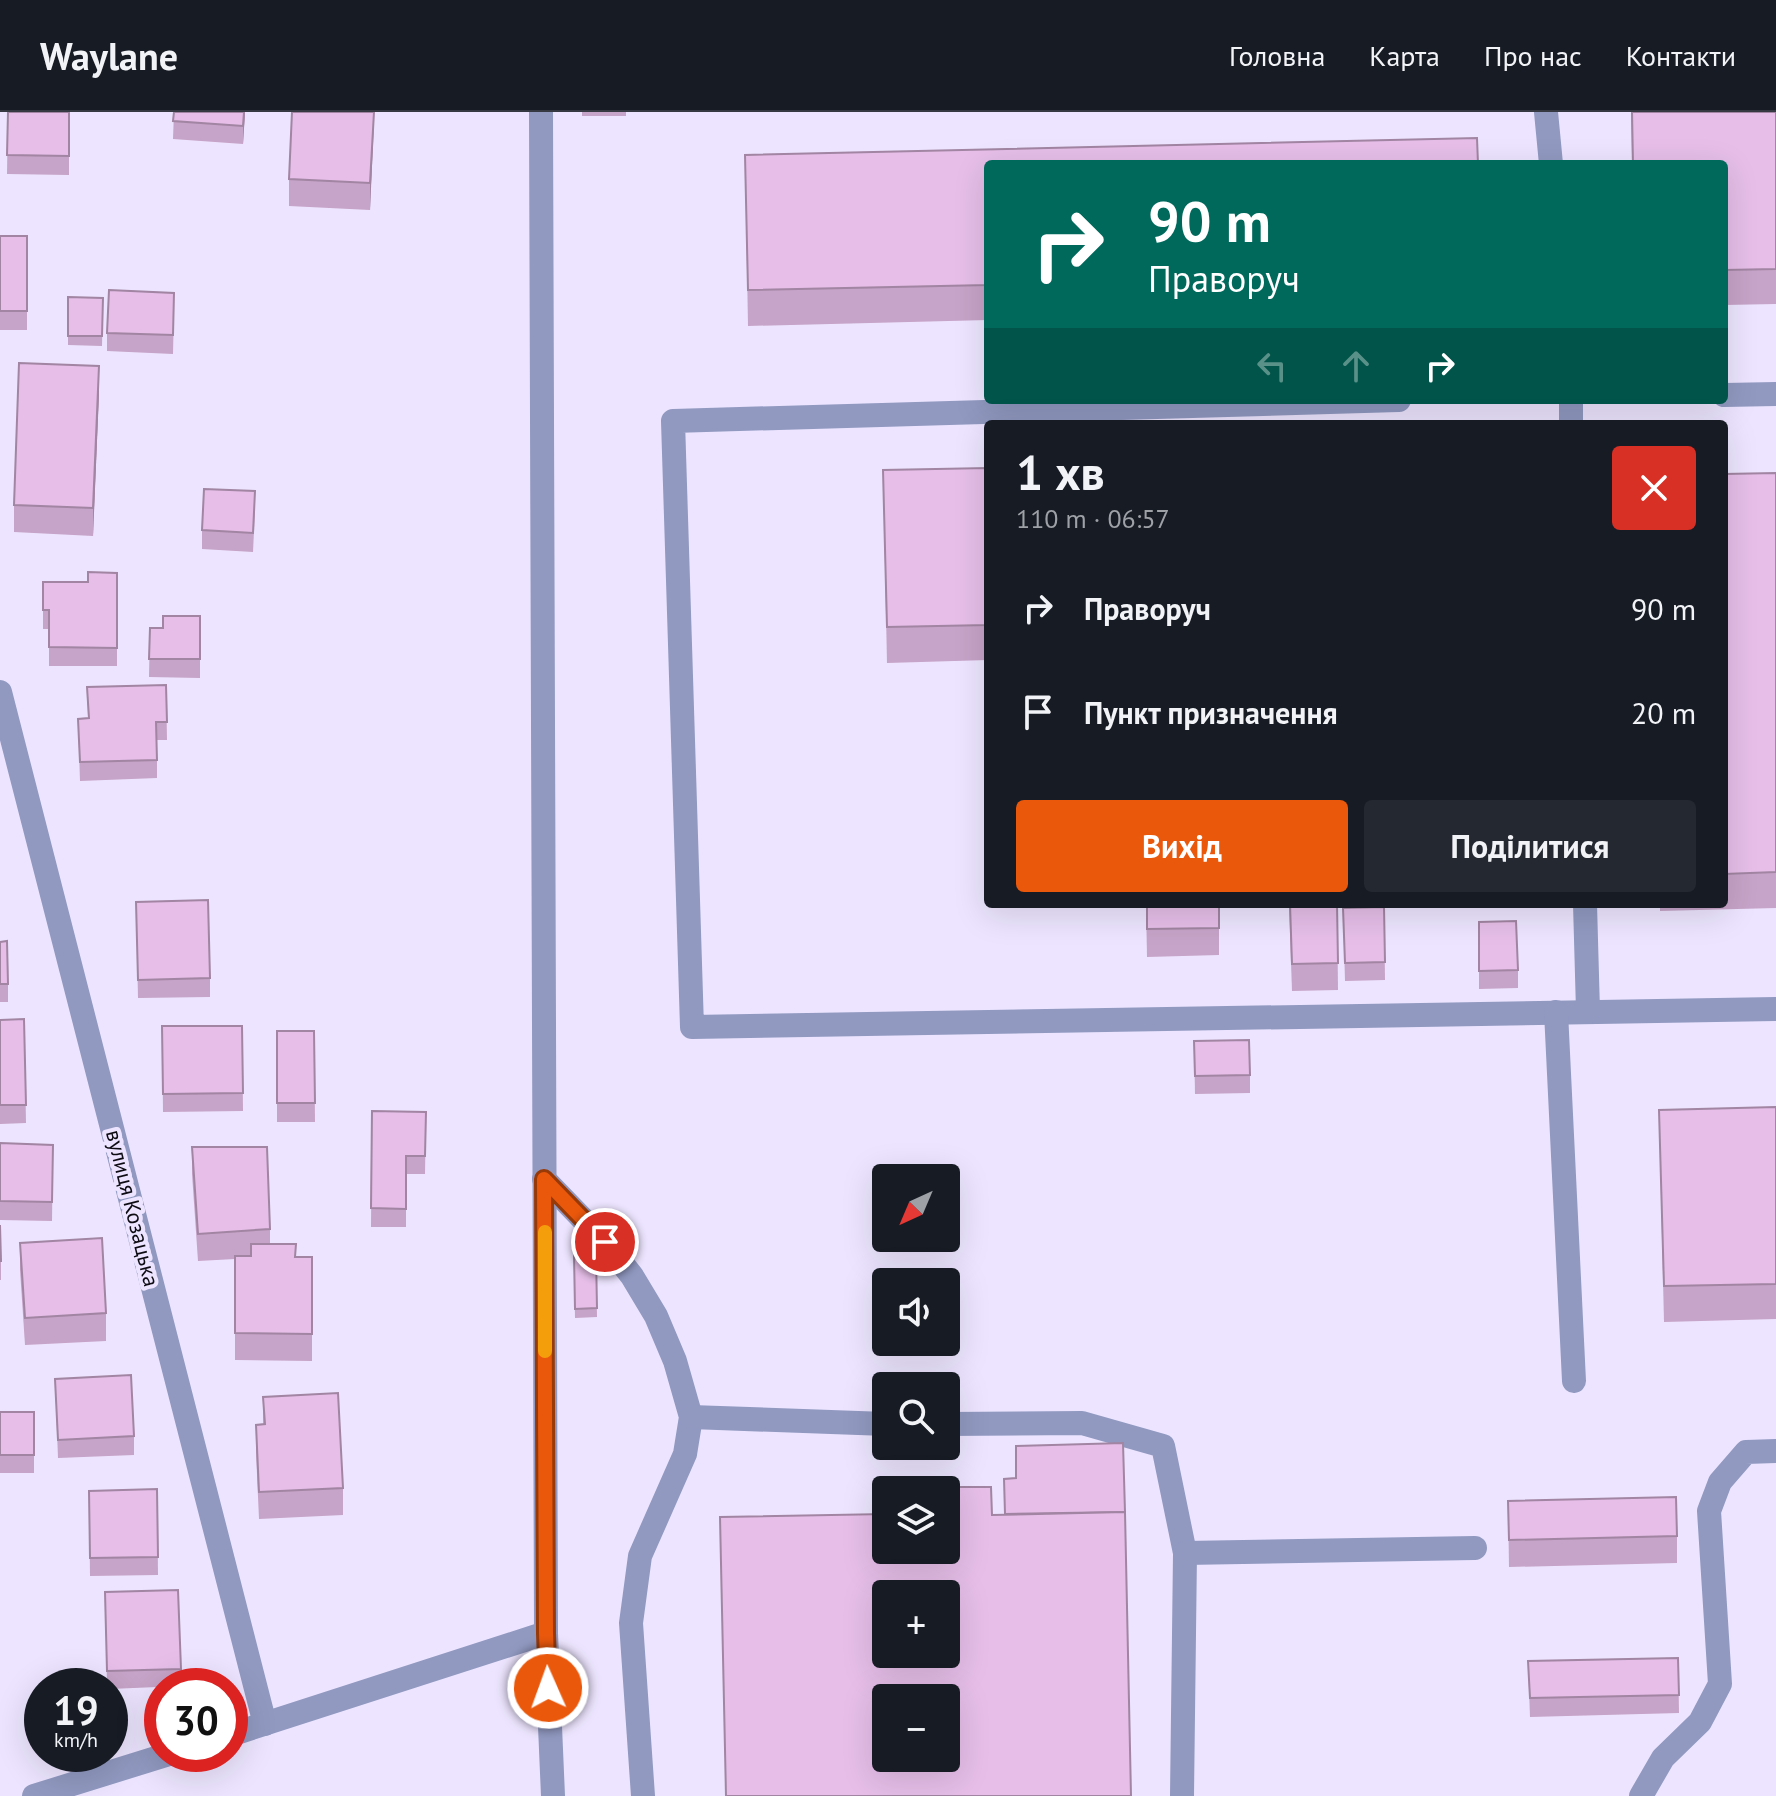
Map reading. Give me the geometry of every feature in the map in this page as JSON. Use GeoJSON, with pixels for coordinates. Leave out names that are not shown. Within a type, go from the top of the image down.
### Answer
{"type":"FeatureCollection","features":[{"type":"Feature","properties":{"kind":"street"},"geometry":{"type":"LineString","coordinates":[[541,112],[546,1633],[553,1796]]}},
{"type":"Feature","properties":{"kind":"street"},"geometry":{"type":"LineString","coordinates":[[1546,112],[1551,160]]}},
{"type":"Feature","properties":{"kind":"street"},"geometry":{"type":"LineString","coordinates":[[1728,395],[1776,394]]}},
{"type":"Feature","properties":{"kind":"street"},"geometry":{"type":"LineString","coordinates":[[1261,404],[673,421],[692,1027],[1776,1009]]}},
{"type":"Feature","properties":{"kind":"street","name":"вулиця Козацька"},"geometry":{"type":"LineString","coordinates":[[0,692],[265,1724]]}},
{"type":"Feature","properties":{"kind":"street"},"geometry":{"type":"LineString","coordinates":[[1585,908],[1588,1011]]}},
{"type":"Feature","properties":{"kind":"street"},"geometry":{"type":"LineString","coordinates":[[1556,1012],[1574,1381]]}},
{"type":"Feature","properties":{"kind":"street"},"geometry":{"type":"LineString","coordinates":[[544,1179],[605,1242],[632,1276],[656,1316],[675,1361],[691,1417],[685,1454],[640,1556],[631,1623],[643,1796]]}},
{"type":"Feature","properties":{"kind":"street"},"geometry":{"type":"LineString","coordinates":[[691,1417],[872,1423]]}},
{"type":"Feature","properties":{"kind":"street"},"geometry":{"type":"LineString","coordinates":[[960,1424],[1082,1423],[1163,1446],[1185,1553],[1182,1796]]}},
{"type":"Feature","properties":{"kind":"street"},"geometry":{"type":"LineString","coordinates":[[1641,1796],[1663,1758],[1700,1722],[1720,1684],[1709,1511],[1720,1482],[1746,1452],[1776,1451]]}},
{"type":"Feature","properties":{"kind":"street"},"geometry":{"type":"LineString","coordinates":[[1185,1553],[1475,1548]]}},
{"type":"Feature","properties":{"kind":"street"},"geometry":{"type":"LineString","coordinates":[[248,1729],[546,1633]]}},
{"type":"Feature","properties":{"kind":"street"},"geometry":{"type":"LineString","coordinates":[[34,1796],[144,1762]]}},
{"type":"Feature","properties":{"kind":"building"},"geometry":{"type":"Polygon","coordinates":[[[8,112],[69,112],[69,156],[7,155],[8,112]]]}},
{"type":"Feature","properties":{"kind":"building"},"geometry":{"type":"Polygon","coordinates":[[[174,112],[244,112],[243,126],[173,121],[174,112]]]}},
{"type":"Feature","properties":{"kind":"building"},"geometry":{"type":"Polygon","coordinates":[[[292,112],[374,112],[370,183],[289,179],[292,112]]]}},
{"type":"Feature","properties":{"kind":"building"},"geometry":{"type":"Polygon","coordinates":[[[1632,112],[1776,112],[1776,269],[1728,270],[1728,160],[1633,160],[1632,112]]]}},
{"type":"Feature","properties":{"kind":"building"},"geometry":{"type":"Polygon","coordinates":[[[1477,138],[1478,160],[984,160],[984,285],[748,290],[745,155],[1477,138]]]}},
{"type":"Feature","properties":{"kind":"building"},"geometry":{"type":"Polygon","coordinates":[[[0,236],[27,236],[27,311],[0,311],[0,236]]]}},
{"type":"Feature","properties":{"kind":"building"},"geometry":{"type":"Polygon","coordinates":[[[109,290],[174,293],[173,335],[107,333],[109,290]]]}},
{"type":"Feature","properties":{"kind":"building"},"geometry":{"type":"Polygon","coordinates":[[[68,297],[103,298],[102,336],[68,336],[68,297]]]}},
{"type":"Feature","properties":{"kind":"building"},"geometry":{"type":"Polygon","coordinates":[[[19,363],[99,366],[93,508],[14,505],[19,363]]]}},
{"type":"Feature","properties":{"kind":"building"},"geometry":{"type":"Polygon","coordinates":[[[984,468],[984,625],[887,627],[883,470],[984,468]]]}},
{"type":"Feature","properties":{"kind":"building"},"geometry":{"type":"Polygon","coordinates":[[[1776,473],[1776,872],[1728,874],[1728,474],[1776,473]]]}},
{"type":"Feature","properties":{"kind":"building"},"geometry":{"type":"Polygon","coordinates":[[[204,489],[255,491],[253,533],[202,530],[204,489]]]}},
{"type":"Feature","properties":{"kind":"building"},"geometry":{"type":"Polygon","coordinates":[[[88,572],[117,573],[117,648],[49,647],[49,610],[43,610],[43,582],[88,582],[88,572]]]}},
{"type":"Feature","properties":{"kind":"building"},"geometry":{"type":"Polygon","coordinates":[[[163,616],[200,616],[200,659],[149,659],[150,628],[163,628],[163,616]]]}},
{"type":"Feature","properties":{"kind":"building"},"geometry":{"type":"Polygon","coordinates":[[[166,685],[167,722],[156,722],[157,760],[80,762],[78,719],[89,718],[87,687],[166,685]]]}},
{"type":"Feature","properties":{"kind":"building"},"geometry":{"type":"Polygon","coordinates":[[[208,900],[210,978],[138,980],[136,902],[208,900]]]}},
{"type":"Feature","properties":{"kind":"building"},"geometry":{"type":"Polygon","coordinates":[[[1147,908],[1219,908],[1219,928],[1147,929],[1147,908]]]}},
{"type":"Feature","properties":{"kind":"building"},"geometry":{"type":"Polygon","coordinates":[[[1290,908],[1337,908],[1338,963],[1292,964],[1290,908]]]}},
{"type":"Feature","properties":{"kind":"building"},"geometry":{"type":"Polygon","coordinates":[[[1343,908],[1384,908],[1385,962],[1345,963],[1343,908]]]}},
{"type":"Feature","properties":{"kind":"building"},"geometry":{"type":"Polygon","coordinates":[[[1516,921],[1518,970],[1479,971],[1479,922],[1516,921]]]}},
{"type":"Feature","properties":{"kind":"building"},"geometry":{"type":"Polygon","coordinates":[[[7,941],[8,984],[0,984],[0,942],[7,941]]]}},
{"type":"Feature","properties":{"kind":"building"},"geometry":{"type":"Polygon","coordinates":[[[24,1019],[26,1105],[0,1105],[0,1020],[24,1019]]]}},
{"type":"Feature","properties":{"kind":"building"},"geometry":{"type":"Polygon","coordinates":[[[162,1026],[242,1026],[243,1093],[163,1094],[162,1026]]]}},
{"type":"Feature","properties":{"kind":"building"},"geometry":{"type":"Polygon","coordinates":[[[277,1031],[314,1031],[315,1103],[277,1103],[277,1031]]]}},
{"type":"Feature","properties":{"kind":"building"},"geometry":{"type":"Polygon","coordinates":[[[1249,1040],[1250,1075],[1195,1076],[1194,1041],[1249,1040]]]}},
{"type":"Feature","properties":{"kind":"building"},"geometry":{"type":"Polygon","coordinates":[[[1776,1107],[1776,1284],[1664,1286],[1659,1110],[1776,1107]]]}},
{"type":"Feature","properties":{"kind":"building"},"geometry":{"type":"Polygon","coordinates":[[[372,1111],[426,1112],[425,1156],[406,1156],[406,1209],[371,1208],[372,1111]]]}},
{"type":"Feature","properties":{"kind":"building"},"geometry":{"type":"Polygon","coordinates":[[[0,1143],[53,1145],[52,1202],[0,1201],[0,1143]]]}},
{"type":"Feature","properties":{"kind":"building"},"geometry":{"type":"Polygon","coordinates":[[[192,1147],[267,1147],[270,1229],[198,1234],[192,1147]]]}},
{"type":"Feature","properties":{"kind":"building"},"geometry":{"type":"Polygon","coordinates":[[[102,1238],[106,1313],[25,1318],[20,1243],[102,1238]]]}},
{"type":"Feature","properties":{"kind":"building"},"geometry":{"type":"Polygon","coordinates":[[[251,1244],[296,1244],[295,1257],[312,1257],[312,1334],[235,1333],[235,1256],[251,1256],[251,1244]]]}},
{"type":"Feature","properties":{"kind":"building"},"geometry":{"type":"Polygon","coordinates":[[[574,1255],[596,1255],[597,1308],[575,1309],[574,1255]]]}},
{"type":"Feature","properties":{"kind":"building"},"geometry":{"type":"Polygon","coordinates":[[[131,1375],[134,1436],[58,1440],[55,1379],[131,1375]]]}},
{"type":"Feature","properties":{"kind":"building"},"geometry":{"type":"Polygon","coordinates":[[[338,1393],[343,1488],[259,1492],[256,1425],[265,1424],[263,1397],[338,1393]]]}},
{"type":"Feature","properties":{"kind":"building"},"geometry":{"type":"Polygon","coordinates":[[[0,1412],[34,1412],[34,1455],[0,1455],[0,1412]]]}},
{"type":"Feature","properties":{"kind":"building"},"geometry":{"type":"Polygon","coordinates":[[[1123,1443],[1125,1512],[1005,1514],[1004,1479],[1016,1478],[1016,1446],[1123,1443]]]}},
{"type":"Feature","properties":{"kind":"building"},"geometry":{"type":"Polygon","coordinates":[[[960,1487],[991,1487],[992,1515],[1125,1512],[1131,1796],[726,1796],[720,1517],[872,1514],[872,1564],[960,1564],[960,1487]]]}},
{"type":"Feature","properties":{"kind":"building"},"geometry":{"type":"Polygon","coordinates":[[[157,1489],[158,1557],[90,1558],[89,1491],[157,1489]]]}},
{"type":"Feature","properties":{"kind":"building"},"geometry":{"type":"Polygon","coordinates":[[[1676,1497],[1677,1536],[1509,1540],[1508,1501],[1676,1497]]]}},
{"type":"Feature","properties":{"kind":"building"},"geometry":{"type":"Polygon","coordinates":[[[178,1590],[181,1668],[128,1670],[128,1668],[107,1668],[105,1592],[178,1590]]]}},
{"type":"Feature","properties":{"kind":"building"},"geometry":{"type":"Polygon","coordinates":[[[1678,1658],[1679,1695],[1530,1698],[1528,1661],[1678,1658]]]}},
{"type":"Feature","properties":{"kind":"slow traffic"},"geometry":{"type":"LineString","coordinates":[[545,1232],[545,1351]]}},
{"type":"Feature","properties":{"kind":"route"},"geometry":{"type":"LineString","coordinates":[[548,1688],[544,1179],[605,1242]]}}]}
